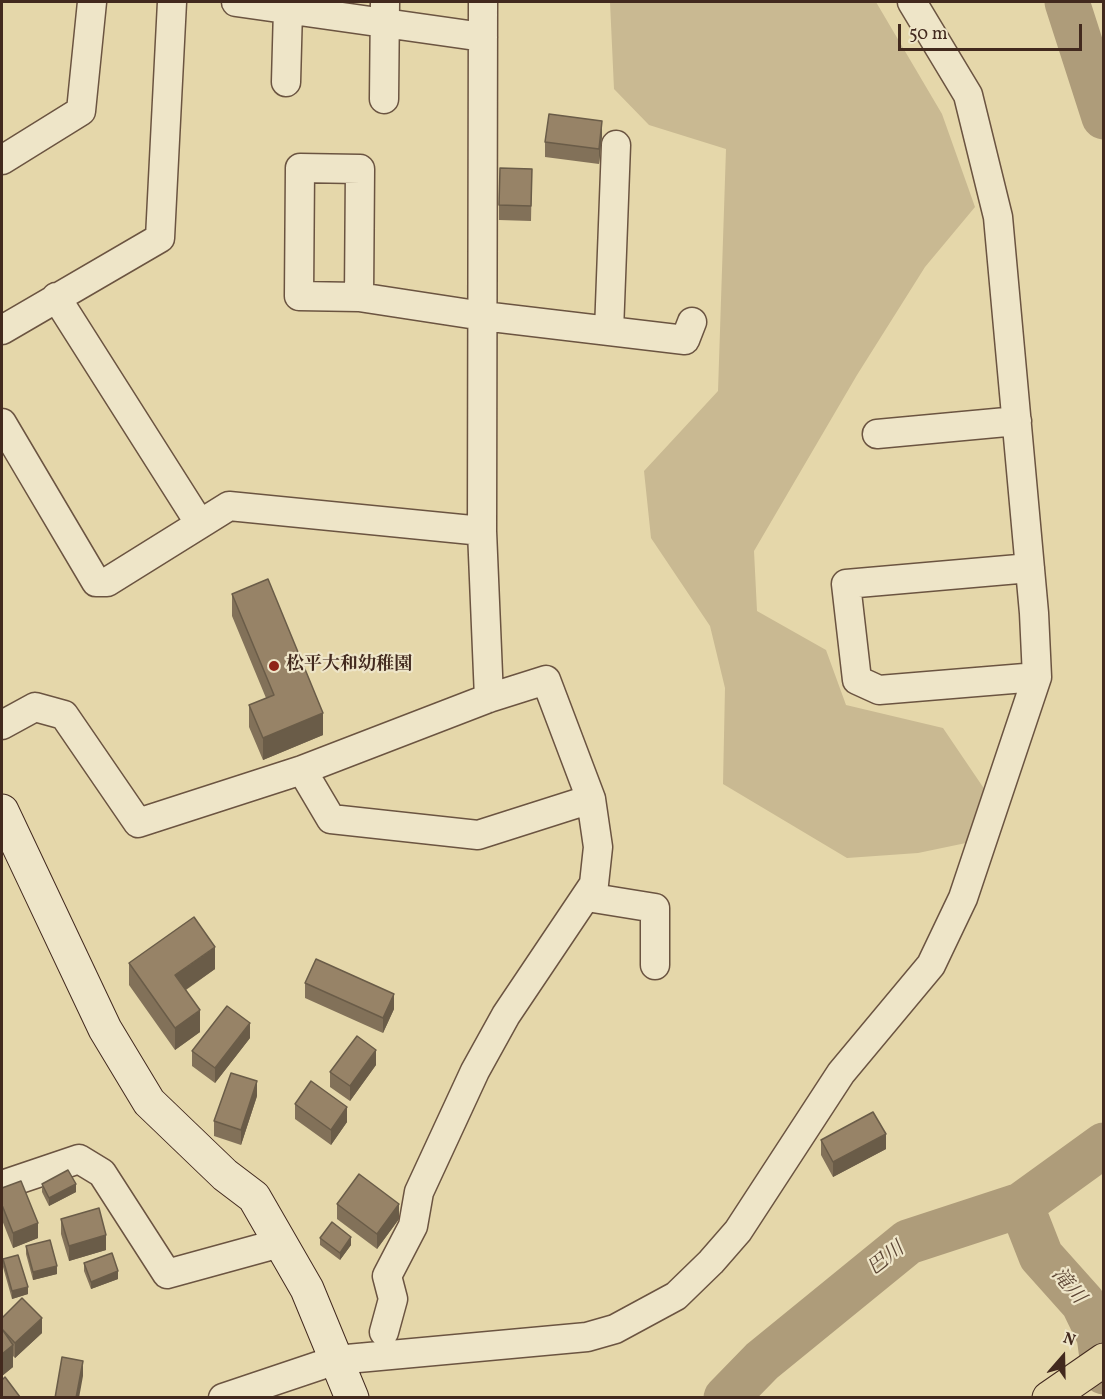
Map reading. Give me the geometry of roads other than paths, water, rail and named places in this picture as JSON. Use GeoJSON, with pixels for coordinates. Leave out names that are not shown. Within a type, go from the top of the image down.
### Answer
{"type":"FeatureCollection","features":[{"type":"Feature","properties":{"kind":"highway"},"geometry":{"type":"LineString","coordinates":[[1058,1393],[1104,1360]]}},
{"type":"Feature","properties":{"kind":"street"},"geometry":{"type":"LineString","coordinates":[[2,160],[81,111],[92,2]]}},
{"type":"Feature","properties":{"kind":"street"},"geometry":{"type":"LineString","coordinates":[[2,330],[160,238],[172,2]]}},
{"type":"Feature","properties":{"kind":"street"},"geometry":{"type":"LineString","coordinates":[[236,2],[288,9],[385,12],[483,37]]}},
{"type":"Feature","properties":{"kind":"street"},"geometry":{"type":"LineString","coordinates":[[483,2],[482,531],[489,698]]}},
{"type":"Feature","properties":{"kind":"street"},"geometry":{"type":"LineString","coordinates":[[223,1398],[336,1360],[587,1337],[615,1329],[666,1302],[711,1262],[738,1231],[841,1073],[931,965],[963,898],[1037,677],[1030,568],[998,217],[968,95],[912,2]]}},
{"type":"Feature","properties":{"kind":"street"},"geometry":{"type":"LineString","coordinates":[[286,82],[288,9]]}},
{"type":"Feature","properties":{"kind":"street"},"geometry":{"type":"LineString","coordinates":[[384,99],[385,12]]}},
{"type":"Feature","properties":{"kind":"street"},"geometry":{"type":"LineString","coordinates":[[609,331],[616,146]]}},
{"type":"Feature","properties":{"kind":"street"},"geometry":{"type":"LineString","coordinates":[[359,297],[360,169],[300,168],[299,296],[359,297],[483,316],[685,340],[692,322]]}},
{"type":"Feature","properties":{"kind":"street"},"geometry":{"type":"LineString","coordinates":[[56,297],[200,524]]}},
{"type":"Feature","properties":{"kind":"street"},"geometry":{"type":"LineString","coordinates":[[877,434],[1017,421]]}},
{"type":"Feature","properties":{"kind":"street"},"geometry":{"type":"LineString","coordinates":[[2,423],[96,582],[107,582],[229,506],[482,531]]}},
{"type":"Feature","properties":{"kind":"street"},"geometry":{"type":"LineString","coordinates":[[1030,568],[846,584],[856,680],[879,690],[1037,677]]}},
{"type":"Feature","properties":{"kind":"street"},"geometry":{"type":"LineString","coordinates":[[2,725],[35,707],[64,715],[138,823],[302,770],[489,698],[546,680],[591,799],[598,847],[594,884],[506,1015],[449,1126],[419,1192],[413,1226],[387,1275],[393,1299],[384,1332]]}},
{"type":"Feature","properties":{"kind":"street"},"geometry":{"type":"LineString","coordinates":[[302,770],[331,819],[478,835],[591,799]]}},
{"type":"Feature","properties":{"kind":"street"},"geometry":{"type":"LineString","coordinates":[[2,810],[105,1029],[149,1102],[225,1175],[254,1197],[307,1289],[350,1394]]}},
{"type":"Feature","properties":{"kind":"street"},"geometry":{"type":"LineString","coordinates":[[587,897],[655,908],[655,965]]}},
{"type":"Feature","properties":{"kind":"street"},"geometry":{"type":"LineString","coordinates":[[2,1185],[79,1159],[102,1173],[166,1274],[280,1243]]}},
{"type":"Feature","properties":{"kind":"waterway","name":"巴川"},"geometry":{"type":"LineString","coordinates":[[1067,2],[1104,117]]}},
{"type":"Feature","properties":{"kind":"waterway","name":"巴川"},"geometry":{"type":"LineString","coordinates":[[726,1398],[762,1361],[908,1242],[1021,1205],[1104,1145]]}},
{"type":"Feature","properties":{"kind":"waterway","name":"滝川"},"geometry":{"type":"LineString","coordinates":[[1021,1205],[1041,1256],[1083,1303],[1099,1336],[1104,1372]]}},
{"type":"Feature","properties":{"kind":"place","name":"松平大和幼稚園"},"geometry":{"type":"Point","coordinates":[274,666]}}]}
